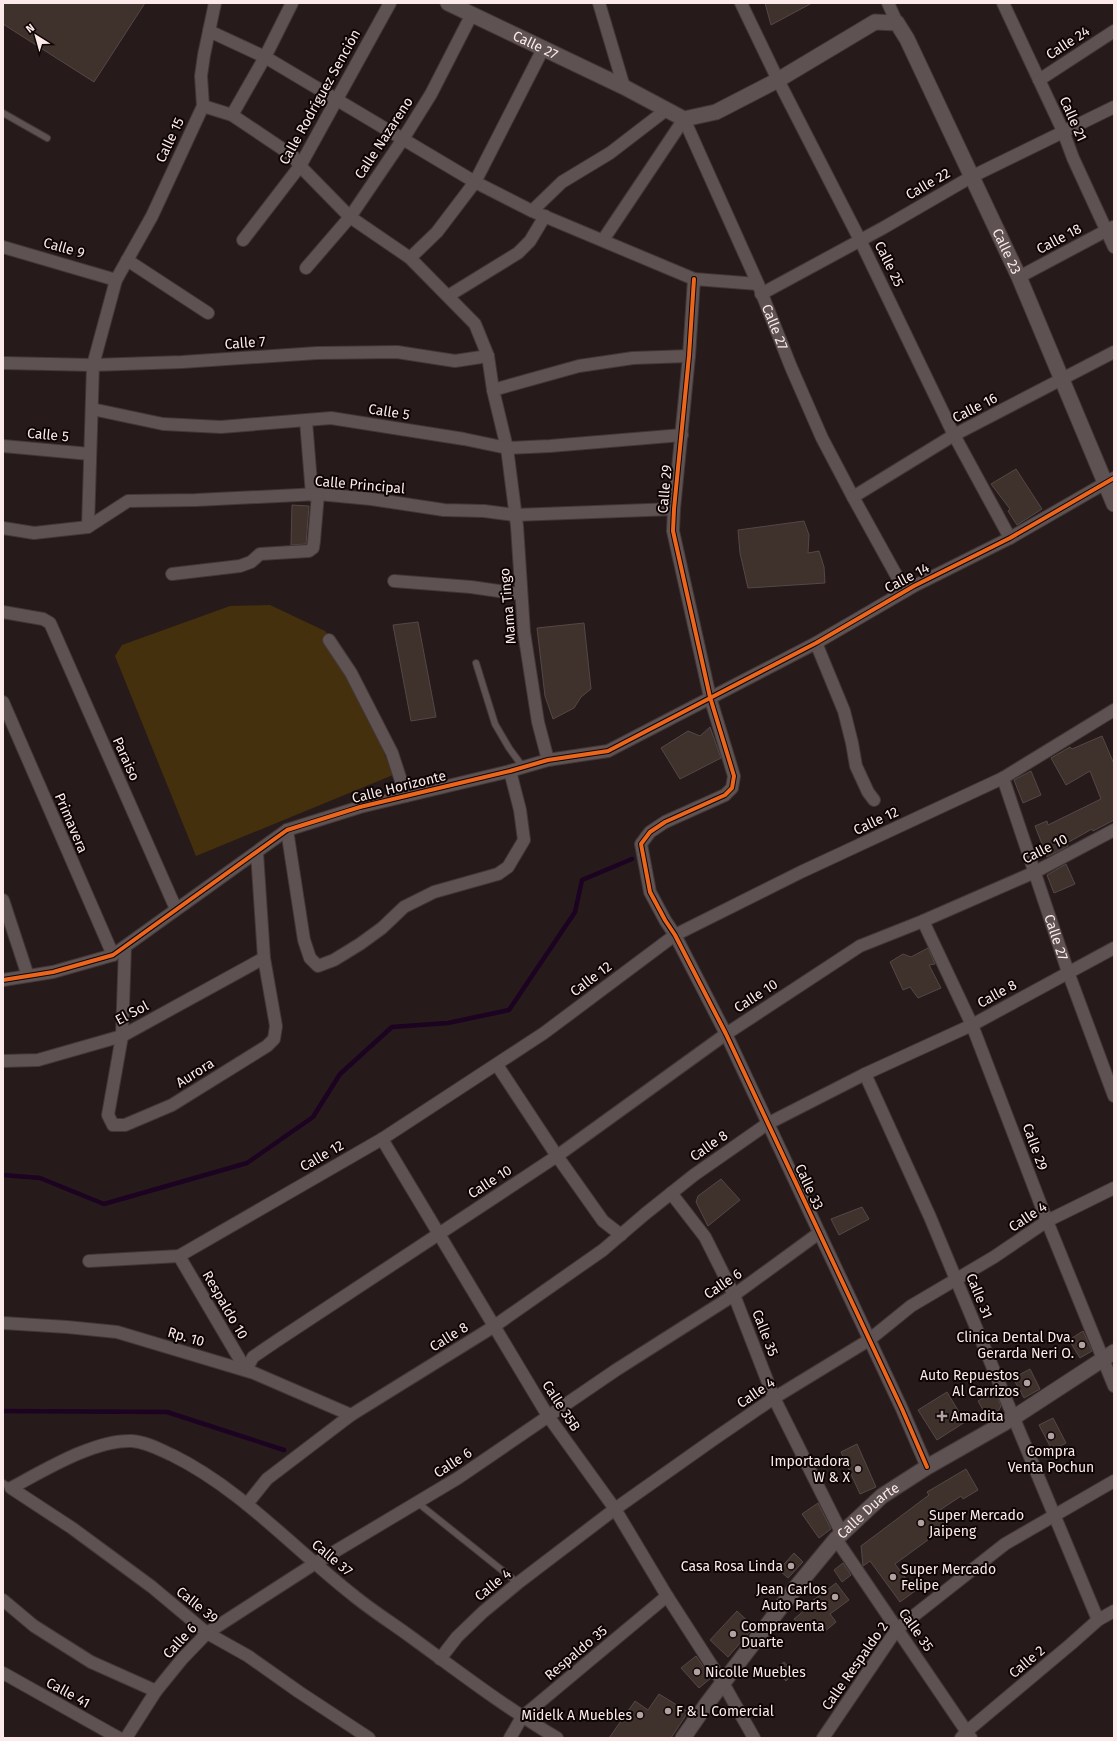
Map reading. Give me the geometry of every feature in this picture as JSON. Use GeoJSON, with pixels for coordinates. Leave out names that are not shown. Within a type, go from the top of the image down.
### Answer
{"type":"FeatureCollection","features":[{"type":"Feature","properties":{"kind":"street","name":"Calle 15"},"geometry":{"type":"LineString","coordinates":[[88,527],[93,365],[116,280],[152,216],[203,106],[201,76],[215,3]]}},
{"type":"Feature","properties":{"kind":"street"},"geometry":{"type":"LineString","coordinates":[[232,115],[265,57],[292,3]]}},
{"type":"Feature","properties":{"kind":"street","name":"Calle Rodríguez Sención"},"geometry":{"type":"LineString","coordinates":[[243,240],[300,166],[390,3]]}},
{"type":"Feature","properties":{"kind":"street","name":"Calle 27"},"geometry":{"type":"LineString","coordinates":[[448,3],[624,87],[684,119],[759,289],[822,438],[905,591]]}},
{"type":"Feature","properties":{"kind":"street"},"geometry":{"type":"LineString","coordinates":[[599,3],[624,87]]}},
{"type":"Feature","properties":{"kind":"street","name":"Calle 25"},"geometry":{"type":"LineString","coordinates":[[741,3],[778,80],[860,240],[954,435],[1010,538]]}},
{"type":"Feature","properties":{"kind":"street","name":"Calle 23"},"geometry":{"type":"LineString","coordinates":[[888,3],[897,23],[907,39],[1018,277],[1062,380],[1109,480],[1114,504]]}},
{"type":"Feature","properties":{"kind":"street","name":"Calle 21"},"geometry":{"type":"LineString","coordinates":[[1003,3],[1063,131],[1073,158],[1110,229],[1114,247]]}},
{"type":"Feature","properties":{"kind":"street","name":"Calle Nazareno"},"geometry":{"type":"LineString","coordinates":[[306,268],[350,217],[404,139],[431,94],[472,14]]}},
{"type":"Feature","properties":{"kind":"street"},"geometry":{"type":"LineString","coordinates":[[603,240],[684,119],[716,112],[778,80],[875,22],[897,23]]}},
{"type":"Feature","properties":{"kind":"street"},"geometry":{"type":"LineString","coordinates":[[209,31],[265,57],[475,182],[532,211],[694,279],[759,289]]}},
{"type":"Feature","properties":{"kind":"street","name":"Calle 24"},"geometry":{"type":"LineString","coordinates":[[1039,80],[1114,31]]}},
{"type":"Feature","properties":{"kind":"street"},"geometry":{"type":"LineString","coordinates":[[410,258],[437,232],[475,182],[543,49]]}},
{"type":"Feature","properties":{"kind":"street","name":"Mama Tingo"},"geometry":{"type":"LineString","coordinates":[[203,106],[232,115],[293,156],[300,166],[350,217],[410,258],[475,324],[488,356],[493,390],[507,448],[514,516],[517,526],[520,594],[524,632],[538,722],[548,760]]}},
{"type":"Feature","properties":{"kind":"street","name":"Calle 22"},"geometry":{"type":"LineString","coordinates":[[759,289],[883,228],[971,177],[1114,107]]}},
{"type":"Feature","properties":{"kind":"street"},"geometry":{"type":"LineString","coordinates":[[532,211],[562,182],[610,153],[666,110]]}},
{"type":"Feature","properties":{"kind":"street"},"geometry":{"type":"LineString","coordinates":[[448,296],[518,253],[530,242],[545,216]]}},
{"type":"Feature","properties":{"kind":"street","name":"Calle 18"},"geometry":{"type":"LineString","coordinates":[[1018,277],[1110,229]]}},
{"type":"Feature","properties":{"kind":"street","name":"Calle 9"},"geometry":{"type":"LineString","coordinates":[[3,247],[116,280]]}},
{"type":"Feature","properties":{"kind":"street"},"geometry":{"type":"LineString","coordinates":[[127,260],[208,313]]}},
{"type":"Feature","properties":{"kind":"street","name":"Calle 29"},"geometry":{"type":"LineString","coordinates":[[665,920],[650,892],[641,844],[650,832],[665,822],[725,795],[732,788],[734,776],[710,697],[673,531],[689,356],[694,279]]}},
{"type":"Feature","properties":{"kind":"street","name":"Calle 7"},"geometry":{"type":"LineString","coordinates":[[3,362],[93,365],[182,362],[325,353],[396,352],[455,361],[488,356]]}},
{"type":"Feature","properties":{"kind":"street","name":"Calle 16"},"geometry":{"type":"LineString","coordinates":[[853,496],[954,435],[1114,352]]}},
{"type":"Feature","properties":{"kind":"street"},"geometry":{"type":"LineString","coordinates":[[493,390],[579,366],[634,358],[689,356]]}},
{"type":"Feature","properties":{"kind":"street","name":"Calle 5"},"geometry":{"type":"LineString","coordinates":[[92,409],[163,424],[221,427],[331,418],[464,439],[507,448],[682,435]]}},
{"type":"Feature","properties":{"kind":"street"},"geometry":{"type":"LineString","coordinates":[[172,574],[240,566],[250,562],[260,554],[309,551],[312,548],[314,541],[315,495],[306,421]]}},
{"type":"Feature","properties":{"kind":"street","name":"Calle 5"},"geometry":{"type":"LineString","coordinates":[[3,446],[90,454]]}},
{"type":"Feature","properties":{"kind":"street","name":"Calle 14"},"geometry":{"type":"LineString","coordinates":[[710,697],[816,643],[905,591],[1010,538],[1109,480]]}},
{"type":"Feature","properties":{"kind":"street","name":"Calle Principal"},"geometry":{"type":"LineString","coordinates":[[3,528],[34,533],[88,527],[128,501],[315,495],[371,499],[444,510],[484,511],[514,516],[674,508]]}},
{"type":"Feature","properties":{"kind":"street"},"geometry":{"type":"LineString","coordinates":[[394,581],[471,587],[520,594]]}},
{"type":"Feature","properties":{"kind":"street","name":"Paraiso"},"geometry":{"type":"LineString","coordinates":[[3,612],[47,620],[53,630],[176,909]]}},
{"type":"Feature","properties":{"kind":"street"},"geometry":{"type":"LineString","coordinates":[[329,640],[351,673],[392,754],[406,796]]}},
{"type":"Feature","properties":{"kind":"street"},"geometry":{"type":"LineString","coordinates":[[816,643],[844,711],[856,766],[868,792],[874,800]]}},
{"type":"Feature","properties":{"kind":"street","name":"Calle Horizonte"},"geometry":{"type":"LineString","coordinates":[[3,980],[52,972],[113,955],[287,830],[360,808],[510,771],[548,760],[608,751],[710,697]]}},
{"type":"Feature","properties":{"kind":"street","name":"Primavera"},"geometry":{"type":"LineString","coordinates":[[3,702],[113,955]]}},
{"type":"Feature","properties":{"kind":"street","name":"Calle 12"},"geometry":{"type":"LineString","coordinates":[[89,1261],[179,1256],[382,1139],[444,1097],[497,1065],[544,1033],[675,935],[801,872],[1003,778],[1114,710]]}},
{"type":"Feature","properties":{"kind":"street"},"geometry":{"type":"LineString","coordinates":[[287,830],[304,940],[310,958],[318,966],[334,960],[360,944],[382,928],[404,907],[434,892],[498,874],[508,867],[524,840],[520,810],[510,771]]}},
{"type":"Feature","properties":{"kind":"street","name":"Calle 27"},"geometry":{"type":"LineString","coordinates":[[1003,778],[1068,972],[1110,1068],[1114,1096]]}},
{"type":"Feature","properties":{"kind":"street","name":"Calle 10"},"geometry":{"type":"LineString","coordinates":[[246,1370],[253,1357],[557,1156],[726,1034],[860,946],[923,921],[1035,872],[1114,830]]}},
{"type":"Feature","properties":{"kind":"street"},"geometry":{"type":"LineString","coordinates":[[257,853],[264,958]]}},
{"type":"Feature","properties":{"kind":"street"},"geometry":{"type":"LineString","coordinates":[[3,900],[28,976]]}},
{"type":"Feature","properties":{"kind":"street","name":"Calle 33"},"geometry":{"type":"LineString","coordinates":[[665,920],[675,935],[726,1034],[902,1409],[926,1467]]}},
{"type":"Feature","properties":{"kind":"street","name":"Calle 29"},"geometry":{"type":"LineString","coordinates":[[923,921],[972,1025],[1046,1221],[1108,1356],[1114,1386]]}},
{"type":"Feature","properties":{"kind":"street"},"geometry":{"type":"LineString","coordinates":[[122,1036],[125,947]]}},
{"type":"Feature","properties":{"kind":"street","name":"Calle 8"},"geometry":{"type":"LineString","coordinates":[[247,1504],[267,1479],[351,1415],[493,1327],[603,1250],[694,1175],[767,1124],[865,1074],[972,1025],[1114,948]]}},
{"type":"Feature","properties":{"kind":"street","name":"Aurora"},"geometry":{"type":"LineString","coordinates":[[122,1036],[108,1115],[113,1125],[125,1125],[172,1105],[267,1046],[274,1038],[276,1026],[264,958]]}},
{"type":"Feature","properties":{"kind":"street","name":"El Sol"},"geometry":{"type":"LineString","coordinates":[[3,1061],[38,1060],[122,1036],[264,958]]}},
{"type":"Feature","properties":{"kind":"street"},"geometry":{"type":"LineString","coordinates":[[497,1065],[557,1156],[603,1221],[621,1235]]}},
{"type":"Feature","properties":{"kind":"street","name":"Calle 31"},"geometry":{"type":"LineString","coordinates":[[865,1074],[956,1280],[1098,1620]]}},
{"type":"Feature","properties":{"kind":"street","name":"Calle 35B"},"geometry":{"type":"LineString","coordinates":[[382,1139],[440,1232],[493,1327],[548,1416],[615,1509],[667,1596],[723,1683],[754,1738]]}},
{"type":"Feature","properties":{"kind":"street","name":"Calle 4"},"geometry":{"type":"LineString","coordinates":[[440,1659],[462,1632],[483,1612],[518,1583],[615,1509],[774,1398],[869,1340],[911,1306],[1013,1245],[1046,1221],[1114,1188]]}},
{"type":"Feature","properties":{"kind":"street","name":"Calle 35"},"geometry":{"type":"LineString","coordinates":[[671,1193],[705,1237],[734,1295],[774,1398],[839,1536],[897,1629],[934,1682],[966,1736]]}},
{"type":"Feature","properties":{"kind":"street","name":"Calle 6"},"geometry":{"type":"LineString","coordinates":[[126,1738],[156,1691],[182,1659],[207,1633],[314,1564],[458,1478],[616,1370],[734,1295],[819,1233]]}},
{"type":"Feature","properties":{"kind":"street","name":"Respaldo 10"},"geometry":{"type":"LineString","coordinates":[[179,1256],[246,1370]]}},
{"type":"Feature","properties":{"kind":"street","name":"Rp. 10"},"geometry":{"type":"LineString","coordinates":[[3,1322],[117,1332],[246,1370],[351,1415]]}},
{"type":"Feature","properties":{"kind":"street","name":"Calle Duarte"},"geometry":{"type":"LineString","coordinates":[[683,1738],[797,1586],[839,1536],[882,1496],[926,1467],[1013,1418],[1108,1356]]}},
{"type":"Feature","properties":{"kind":"street","name":"Calle 37"},"geometry":{"type":"LineString","coordinates":[[7,1486],[77,1454],[110,1443],[131,1441],[151,1445],[210,1476],[247,1504],[314,1564],[354,1596],[522,1718],[557,1738]]}},
{"type":"Feature","properties":{"kind":"street","name":"Calle Respaldo 2"},"geometry":{"type":"LineString","coordinates":[[823,1738],[897,1629],[1005,1544],[1114,1481]]}},
{"type":"Feature","properties":{"kind":"street","name":"Calle 39"},"geometry":{"type":"LineString","coordinates":[[7,1486],[72,1528],[152,1587],[207,1633],[248,1656],[369,1738]]}},
{"type":"Feature","properties":{"kind":"street","name":"Respaldo 35"},"geometry":{"type":"LineString","coordinates":[[510,1738],[522,1718],[667,1596]]}},
{"type":"Feature","properties":{"kind":"street"},"geometry":{"type":"LineString","coordinates":[[3,1600],[34,1626],[91,1662],[156,1691]]}},
{"type":"Feature","properties":{"kind":"street","name":"Calle 2"},"geometry":{"type":"LineString","coordinates":[[966,1736],[1098,1620],[1114,1611]]}},
{"type":"Feature","properties":{"kind":"street","name":"Calle 41"},"geometry":{"type":"LineString","coordinates":[[3,1673],[119,1738]]}},
{"type":"Feature","properties":{"kind":"lane"},"geometry":{"type":"LineString","coordinates":[[3,113],[47,138]]}},
{"type":"Feature","properties":{"kind":"lane"},"geometry":{"type":"LineString","coordinates":[[476,663],[496,724],[509,748],[523,767]]}},
{"type":"Feature","properties":{"kind":"lane"},"geometry":{"type":"LineString","coordinates":[[418,1503],[518,1583]]}},
{"type":"Feature","properties":{"kind":"shaded area"},"geometry":{"type":"Polygon","coordinates":[[[270,605],[325,631],[346,658],[393,775],[196,856],[115,656],[122,645],[230,606],[270,605]]]}},
{"type":"Feature","properties":{"kind":"building"},"geometry":{"type":"Polygon","coordinates":[[[3,3],[145,3],[94,82],[3,24],[3,3]]]}},
{"type":"Feature","properties":{"kind":"building"},"geometry":{"type":"Polygon","coordinates":[[[765,3],[812,3],[771,25],[765,3]]]}},
{"type":"Feature","properties":{"kind":"building"},"geometry":{"type":"Polygon","coordinates":[[[1016,469],[1042,509],[1017,525],[1008,511],[1010,509],[991,484],[1016,469]]]}},
{"type":"Feature","properties":{"kind":"building"},"geometry":{"type":"Polygon","coordinates":[[[292,505],[309,506],[306,544],[291,545],[292,505]]]}},
{"type":"Feature","properties":{"kind":"building"},"geometry":{"type":"Polygon","coordinates":[[[804,521],[809,535],[808,553],[819,551],[824,567],[825,583],[748,588],[740,553],[738,530],[804,521]]]}},
{"type":"Feature","properties":{"kind":"building"},"geometry":{"type":"Polygon","coordinates":[[[418,622],[436,717],[411,721],[393,625],[418,622]]]}},
{"type":"Feature","properties":{"kind":"building"},"geometry":{"type":"Polygon","coordinates":[[[584,623],[591,689],[581,697],[574,708],[553,719],[545,696],[537,628],[584,623]]]}},
{"type":"Feature","properties":{"kind":"building"},"geometry":{"type":"Polygon","coordinates":[[[710,727],[721,758],[680,779],[661,748],[688,731],[700,736],[710,727]]]}},
{"type":"Feature","properties":{"kind":"building"},"geometry":{"type":"Polygon","coordinates":[[[1102,736],[1114,764],[1114,820],[1093,831],[1092,829],[1067,843],[1068,846],[1047,857],[1035,826],[1047,821],[1048,825],[1101,799],[1090,771],[1066,785],[1051,758],[1070,747],[1072,749],[1102,736]]]}},
{"type":"Feature","properties":{"kind":"building"},"geometry":{"type":"Polygon","coordinates":[[[1031,771],[1041,795],[1023,803],[1014,780],[1031,771]]]}},
{"type":"Feature","properties":{"kind":"building"},"geometry":{"type":"Polygon","coordinates":[[[1066,864],[1075,884],[1054,893],[1047,875],[1066,864]]]}},
{"type":"Feature","properties":{"kind":"building"},"geometry":{"type":"Polygon","coordinates":[[[928,948],[935,964],[929,965],[941,988],[918,998],[910,987],[903,990],[890,962],[903,954],[911,957],[928,948]]]}},
{"type":"Feature","properties":{"kind":"building"},"geometry":{"type":"Polygon","coordinates":[[[721,1179],[740,1200],[708,1226],[696,1202],[698,1196],[721,1179]]]}},
{"type":"Feature","properties":{"kind":"building"},"geometry":{"type":"Polygon","coordinates":[[[862,1207],[869,1219],[839,1235],[831,1219],[862,1207]]]}},
{"type":"Feature","properties":{"kind":"building","name":"Clinica Dental Dva. Gerarda Neri O."},"geometry":{"type":"Polygon","coordinates":[[[1083,1331],[1092,1351],[1080,1358],[1069,1340],[1083,1331]]]}},
{"type":"Feature","properties":{"kind":"building","name":"Auto Repuestos Al Carrizos"},"geometry":{"type":"Polygon","coordinates":[[[1030,1369],[1040,1389],[1024,1398],[1013,1378],[1030,1369]]]}},
{"type":"Feature","properties":{"kind":"building"},"geometry":{"type":"Polygon","coordinates":[[[995,1391],[1001,1406],[999,1410],[987,1417],[978,1401],[995,1391]]]}},
{"type":"Feature","properties":{"kind":"building","name":"Amadita"},"geometry":{"type":"Polygon","coordinates":[[[947,1392],[965,1422],[937,1440],[918,1410],[947,1392]]]}},
{"type":"Feature","properties":{"kind":"building","name":"Compra Venta Pochun"},"geometry":{"type":"Polygon","coordinates":[[[1053,1418],[1066,1443],[1052,1450],[1039,1425],[1053,1418]]]}},
{"type":"Feature","properties":{"kind":"building","name":"Importadora W & X"},"geometry":{"type":"Polygon","coordinates":[[[857,1444],[876,1487],[860,1494],[841,1452],[857,1444]]]}},
{"type":"Feature","properties":{"kind":"building"},"geometry":{"type":"Polygon","coordinates":[[[966,1469],[978,1490],[963,1499],[961,1496],[937,1512],[947,1526],[895,1564],[915,1591],[900,1602],[870,1561],[863,1566],[861,1546],[929,1495],[927,1492],[966,1469]]]}},
{"type":"Feature","properties":{"kind":"building"},"geometry":{"type":"Polygon","coordinates":[[[818,1503],[831,1529],[819,1538],[802,1514],[818,1503]]]}},
{"type":"Feature","properties":{"kind":"building","name":"Casa Rosa Linda"},"geometry":{"type":"Polygon","coordinates":[[[794,1553],[803,1562],[788,1578],[779,1570],[794,1553]]]}},
{"type":"Feature","properties":{"kind":"building"},"geometry":{"type":"Polygon","coordinates":[[[843,1563],[851,1575],[842,1582],[834,1570],[843,1563]]]}},
{"type":"Feature","properties":{"kind":"building"},"geometry":{"type":"Polygon","coordinates":[[[836,1583],[849,1600],[830,1614],[836,1622],[824,1632],[817,1624],[805,1633],[794,1619],[806,1609],[804,1607],[836,1583]]]}},
{"type":"Feature","properties":{"kind":"building","name":"Compraventa Duarte"},"geometry":{"type":"Polygon","coordinates":[[[737,1611],[754,1627],[728,1657],[710,1640],[737,1611]]]}},
{"type":"Feature","properties":{"kind":"building","name":"Nicolle Muebles"},"geometry":{"type":"Polygon","coordinates":[[[696,1656],[711,1678],[699,1688],[681,1668],[696,1656]]]}},
{"type":"Feature","properties":{"kind":"building"},"geometry":{"type":"Polygon","coordinates":[[[784,1662],[794,1673],[786,1681],[775,1670],[784,1662]]]}},
{"type":"Feature","properties":{"kind":"building","name":"Midelk A Muebles"},"geometry":{"type":"Polygon","coordinates":[[[659,1694],[688,1712],[671,1738],[609,1738],[635,1701],[648,1710],[659,1694]]]}},
{"type":"Feature","properties":{"kind":"waterway"},"geometry":{"type":"LineString","coordinates":[[3,1175],[40,1178],[104,1204],[247,1163],[313,1117],[340,1074],[392,1027],[448,1023],[509,1010],[575,912],[582,880],[632,859]]}},
{"type":"Feature","properties":{"kind":"waterway"},"geometry":{"type":"LineString","coordinates":[[3,1411],[167,1412],[284,1450]]}},
{"type":"Feature","properties":{"kind":"cycle path"},"geometry":{"type":"LineString","coordinates":[[694,279],[689,356],[673,531],[710,697],[734,776],[732,788],[725,795],[665,822],[650,832],[641,844],[650,892],[675,935],[726,1034],[902,1409],[927,1467]]}},
{"type":"Feature","properties":{"kind":"cycle path"},"geometry":{"type":"LineString","coordinates":[[3,980],[53,972],[113,955],[287,830],[360,807],[510,771],[548,760],[608,751],[816,643],[914,586],[1010,538],[1114,478]]}},
{"type":"Feature","properties":{"kind":"place","name":"Clinica Dental Dva. Gerarda Neri O."},"geometry":{"type":"Point","coordinates":[1082,1345]}},
{"type":"Feature","properties":{"kind":"place","name":"Auto Repuestos Al Carrizos"},"geometry":{"type":"Point","coordinates":[1027,1383]}},
{"type":"Feature","properties":{"kind":"place","name":"Amadita"},"geometry":{"type":"Point","coordinates":[942,1416]}},
{"type":"Feature","properties":{"kind":"place","name":"Compra Venta Pochun"},"geometry":{"type":"Point","coordinates":[1051,1436]}},
{"type":"Feature","properties":{"kind":"place","name":"Importadora W & X"},"geometry":{"type":"Point","coordinates":[858,1469]}},
{"type":"Feature","properties":{"kind":"place","name":"Super Mercado Jaipeng"},"geometry":{"type":"Point","coordinates":[921,1523]}},
{"type":"Feature","properties":{"kind":"place","name":"Casa Rosa Linda"},"geometry":{"type":"Point","coordinates":[791,1566]}},
{"type":"Feature","properties":{"kind":"place","name":"Super Mercado Felipe"},"geometry":{"type":"Point","coordinates":[893,1577]}},
{"type":"Feature","properties":{"kind":"place","name":"Jean Carlos Auto Parts"},"geometry":{"type":"Point","coordinates":[835,1597]}},
{"type":"Feature","properties":{"kind":"place","name":"Compraventa Duarte"},"geometry":{"type":"Point","coordinates":[733,1634]}},
{"type":"Feature","properties":{"kind":"place","name":"Nicolle Muebles"},"geometry":{"type":"Point","coordinates":[697,1672]}},
{"type":"Feature","properties":{"kind":"place","name":"F & L Comercial"},"geometry":{"type":"Point","coordinates":[668,1711]}},
{"type":"Feature","properties":{"kind":"place","name":"Midelk A Muebles"},"geometry":{"type":"Point","coordinates":[640,1715]}}]}
